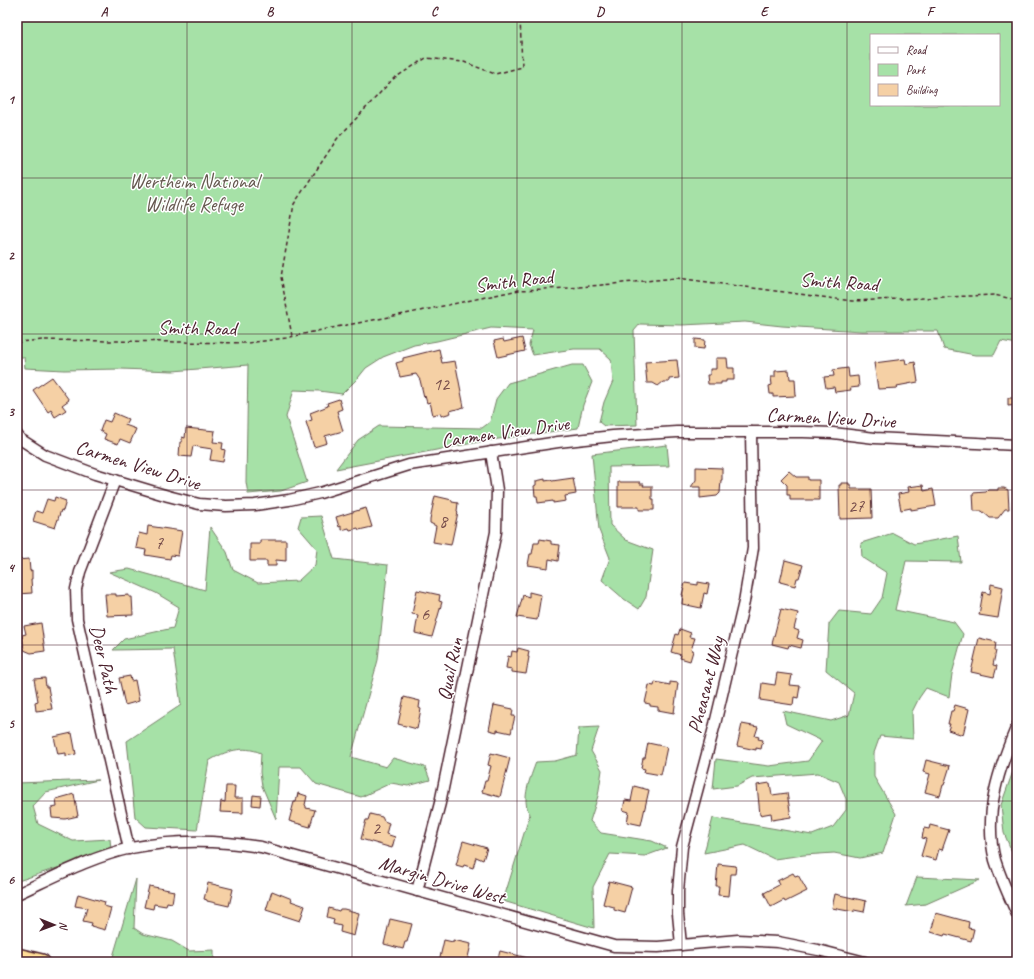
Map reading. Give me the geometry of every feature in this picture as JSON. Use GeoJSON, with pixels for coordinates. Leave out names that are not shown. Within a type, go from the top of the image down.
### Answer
{"type":"FeatureCollection","features":[{"type":"Feature","properties":{"kind":"highway"},"geometry":{"type":"LineString","coordinates":[[17,956],[42,962]]}},
{"type":"Feature","properties":{"kind":"street","name":"Carmen View Drive"},"geometry":{"type":"LineString","coordinates":[[17,435],[20,439],[45,455],[115,480],[199,504],[226,506],[255,505],[290,500],[320,493],[409,465],[558,442],[613,436],[677,432],[810,432],[875,438],[1017,445]]}},
{"type":"Feature","properties":{"kind":"street","name":"Pheasant Way"},"geometry":{"type":"LineString","coordinates":[[681,945],[678,914],[678,891],[682,847],[715,724],[744,602],[752,560],[751,432]]}},
{"type":"Feature","properties":{"kind":"street","name":"Quail Run"},"geometry":{"type":"LineString","coordinates":[[417,891],[440,803],[496,532],[497,490],[491,452]]}},
{"type":"Feature","properties":{"kind":"street","name":"Deer Path"},"geometry":{"type":"LineString","coordinates":[[115,480],[80,572],[76,590],[76,604],[77,619],[129,849]]}},
{"type":"Feature","properties":{"kind":"street"},"geometry":{"type":"LineString","coordinates":[[1017,726],[997,778],[992,804],[990,829],[1002,882],[1017,914]]}},
{"type":"Feature","properties":{"kind":"street","name":"Margin Drive West"},"geometry":{"type":"LineString","coordinates":[[17,894],[85,863],[129,849],[158,844],[206,841],[230,842],[261,847],[614,946],[658,947],[738,940],[778,942],[865,962]]}},
{"type":"Feature","properties":{"kind":"path"},"geometry":{"type":"LineString","coordinates":[[292,336],[281,277],[294,204],[337,138],[392,79],[426,58],[464,62],[495,74],[522,67],[520,17]]}},
{"type":"Feature","properties":{"kind":"path","name":"Smith Road"},"geometry":{"type":"LineString","coordinates":[[17,342],[43,340],[248,343],[410,314],[519,290],[569,288],[677,278],[852,301],[994,295],[1017,300]]}},
{"type":"Feature","properties":{"kind":"green space","name":"Wertheim National Wildlife Refuge"},"geometry":{"type":"Polygon","coordinates":[[[17,17],[1017,17],[1017,344],[1001,341],[994,355],[975,355],[944,349],[938,331],[861,331],[745,322],[682,325],[640,324],[634,331],[637,425],[604,426],[599,422],[604,402],[613,381],[611,359],[600,349],[574,349],[533,355],[529,345],[533,330],[491,328],[414,345],[383,357],[366,368],[342,394],[294,390],[286,417],[307,482],[281,491],[248,494],[246,482],[248,365],[173,371],[121,369],[64,370],[25,368],[24,357],[17,357],[17,17]]]}},
{"type":"Feature","properties":{"kind":"green space"},"geometry":{"type":"Polygon","coordinates":[[[572,365],[583,365],[592,382],[583,405],[578,428],[484,441],[336,469],[358,440],[379,426],[482,428],[490,422],[496,399],[508,383],[572,365]]]}},
{"type":"Feature","properties":{"kind":"green space"},"geometry":{"type":"Polygon","coordinates":[[[667,445],[669,466],[609,467],[610,525],[626,540],[653,550],[646,597],[639,609],[624,599],[602,580],[610,558],[599,530],[592,454],[667,445]]]}},
{"type":"Feature","properties":{"kind":"green space"},"geometry":{"type":"Polygon","coordinates":[[[321,516],[334,559],[388,565],[378,660],[351,757],[386,767],[393,758],[425,767],[430,780],[408,786],[391,783],[361,797],[316,784],[301,767],[279,767],[276,819],[262,786],[260,772],[261,753],[248,749],[234,750],[221,754],[209,761],[197,830],[146,827],[135,817],[127,741],[181,705],[173,649],[113,650],[124,639],[173,628],[179,607],[156,593],[109,572],[129,569],[205,590],[210,527],[227,552],[233,570],[258,583],[298,581],[315,565],[317,549],[298,527],[301,517],[321,516]]]}},
{"type":"Feature","properties":{"kind":"green space"},"geometry":{"type":"Polygon","coordinates":[[[893,533],[914,544],[958,536],[961,562],[906,561],[895,610],[954,622],[963,634],[952,674],[949,697],[926,688],[912,712],[913,739],[880,736],[874,753],[874,777],[896,814],[883,853],[860,858],[834,853],[774,859],[745,845],[704,853],[713,818],[812,835],[833,827],[846,810],[846,799],[839,782],[818,773],[752,778],[737,786],[713,789],[716,759],[769,766],[808,761],[822,741],[786,724],[783,711],[831,721],[849,715],[854,693],[826,670],[829,624],[839,611],[871,614],[882,598],[887,573],[862,557],[861,543],[893,533]]]}},
{"type":"Feature","properties":{"kind":"green space"},"geometry":{"type":"Polygon","coordinates":[[[599,727],[591,751],[602,770],[598,796],[590,821],[601,833],[652,841],[667,848],[645,856],[610,854],[593,887],[594,928],[503,901],[530,814],[527,808],[526,795],[536,762],[555,761],[577,755],[579,728],[599,727]]]}},
{"type":"Feature","properties":{"kind":"green space"},"geometry":{"type":"Polygon","coordinates":[[[1017,760],[1017,860],[1015,859],[1004,833],[1001,805],[1017,760]]]}},
{"type":"Feature","properties":{"kind":"green space"},"geometry":{"type":"Polygon","coordinates":[[[98,780],[46,792],[33,806],[38,824],[73,841],[110,839],[111,850],[17,881],[17,783],[98,780]]]}},
{"type":"Feature","properties":{"kind":"green space"},"geometry":{"type":"Polygon","coordinates":[[[917,877],[980,880],[926,904],[906,906],[917,877]]]}},
{"type":"Feature","properties":{"kind":"green space"},"geometry":{"type":"Polygon","coordinates":[[[136,879],[134,928],[143,934],[172,941],[189,951],[214,950],[214,962],[120,962],[112,960],[136,879]]]}},
{"type":"Feature","properties":{"kind":"building"},"geometry":{"type":"Polygon","coordinates":[[[522,338],[525,351],[498,357],[494,341],[503,339],[504,342],[522,338]]]}},
{"type":"Feature","properties":{"kind":"building"},"geometry":{"type":"Polygon","coordinates":[[[695,339],[705,340],[704,349],[695,348],[695,339]]]}},
{"type":"Feature","properties":{"kind":"building"},"geometry":{"type":"Polygon","coordinates":[[[439,349],[442,363],[455,361],[464,407],[450,411],[451,413],[441,416],[441,413],[433,415],[430,402],[427,403],[425,396],[424,397],[420,380],[416,374],[400,377],[396,363],[403,361],[403,358],[439,349]]]}},
{"type":"Feature","properties":{"kind":"building"},"geometry":{"type":"Polygon","coordinates":[[[716,358],[727,358],[728,368],[734,368],[734,380],[726,380],[726,382],[721,382],[721,384],[708,384],[707,375],[710,375],[710,369],[716,369],[716,358]]]}},
{"type":"Feature","properties":{"kind":"building"},"geometry":{"type":"Polygon","coordinates":[[[905,359],[906,364],[915,362],[918,382],[897,386],[898,388],[878,389],[874,363],[905,359]]]}},
{"type":"Feature","properties":{"kind":"building"},"geometry":{"type":"Polygon","coordinates":[[[677,360],[679,378],[669,379],[669,382],[663,382],[658,386],[653,383],[647,383],[645,362],[677,360]]]}},
{"type":"Feature","properties":{"kind":"building"},"geometry":{"type":"Polygon","coordinates":[[[848,368],[849,377],[858,376],[859,387],[850,388],[851,390],[835,392],[834,387],[826,388],[824,377],[834,376],[833,370],[848,368]]]}},
{"type":"Feature","properties":{"kind":"building"},"geometry":{"type":"Polygon","coordinates":[[[789,370],[790,379],[795,379],[796,396],[773,397],[773,394],[770,394],[769,386],[772,385],[771,377],[775,377],[775,371],[789,370]]]}},
{"type":"Feature","properties":{"kind":"building"},"geometry":{"type":"Polygon","coordinates":[[[52,377],[69,400],[62,405],[66,410],[55,417],[51,410],[48,412],[33,390],[52,377]]]}},
{"type":"Feature","properties":{"kind":"building"},"geometry":{"type":"Polygon","coordinates":[[[1008,398],[1017,398],[1017,405],[1008,406],[1008,398]]]}},
{"type":"Feature","properties":{"kind":"building"},"geometry":{"type":"Polygon","coordinates":[[[339,399],[342,409],[337,411],[343,431],[325,436],[327,443],[314,447],[306,422],[312,420],[310,413],[328,406],[327,403],[339,399]]]}},
{"type":"Feature","properties":{"kind":"building"},"geometry":{"type":"Polygon","coordinates":[[[114,413],[128,419],[125,425],[136,429],[130,443],[120,439],[118,444],[104,439],[106,434],[100,431],[104,420],[110,422],[114,413]]]}},
{"type":"Feature","properties":{"kind":"building"},"geometry":{"type":"Polygon","coordinates":[[[186,428],[215,431],[213,442],[223,443],[222,449],[225,450],[223,462],[210,460],[212,449],[193,446],[191,457],[179,456],[180,442],[182,442],[182,437],[185,438],[186,428]]]}},
{"type":"Feature","properties":{"kind":"building"},"geometry":{"type":"Polygon","coordinates":[[[696,467],[722,468],[720,493],[717,496],[700,498],[700,487],[691,487],[696,480],[696,467]]]}},
{"type":"Feature","properties":{"kind":"building"},"geometry":{"type":"Polygon","coordinates":[[[789,471],[796,477],[808,477],[808,480],[819,480],[819,500],[790,500],[790,495],[787,495],[787,485],[781,479],[789,471]]]}},
{"type":"Feature","properties":{"kind":"building"},"geometry":{"type":"Polygon","coordinates":[[[573,478],[576,494],[565,496],[566,501],[538,503],[537,496],[535,496],[534,486],[536,485],[536,481],[545,479],[545,481],[552,481],[573,478]]]}},
{"type":"Feature","properties":{"kind":"building"},"geometry":{"type":"Polygon","coordinates":[[[618,482],[640,482],[640,484],[644,484],[643,486],[652,486],[654,510],[639,510],[639,507],[618,507],[618,482]]]}},
{"type":"Feature","properties":{"kind":"building"},"geometry":{"type":"Polygon","coordinates":[[[841,483],[849,483],[849,485],[851,485],[851,489],[871,489],[872,518],[840,519],[839,485],[841,485],[841,483]]]}},
{"type":"Feature","properties":{"kind":"building"},"geometry":{"type":"Polygon","coordinates":[[[923,485],[924,491],[933,489],[936,506],[901,510],[898,494],[909,492],[908,487],[923,485]]]}},
{"type":"Feature","properties":{"kind":"building"},"geometry":{"type":"Polygon","coordinates":[[[998,488],[1008,490],[1009,509],[1005,509],[998,518],[990,518],[982,511],[974,511],[973,493],[998,490],[998,488]]]}},
{"type":"Feature","properties":{"kind":"building"},"geometry":{"type":"Polygon","coordinates":[[[435,496],[458,503],[458,512],[451,545],[433,542],[436,526],[430,523],[430,519],[435,496]]]}},
{"type":"Feature","properties":{"kind":"building"},"geometry":{"type":"Polygon","coordinates":[[[55,497],[66,501],[63,511],[61,510],[55,528],[33,521],[36,511],[42,513],[47,499],[54,501],[55,497]]]}},
{"type":"Feature","properties":{"kind":"building"},"geometry":{"type":"Polygon","coordinates":[[[366,508],[372,527],[359,530],[358,528],[350,530],[349,528],[341,530],[341,526],[339,527],[336,517],[366,508]]]}},
{"type":"Feature","properties":{"kind":"building"},"geometry":{"type":"Polygon","coordinates":[[[148,526],[182,531],[178,556],[171,555],[170,559],[145,555],[146,550],[136,548],[139,533],[147,535],[148,526]]]}},
{"type":"Feature","properties":{"kind":"building"},"geometry":{"type":"Polygon","coordinates":[[[540,539],[551,541],[551,544],[560,545],[558,561],[549,559],[548,568],[528,565],[534,543],[539,543],[540,539]]]}},
{"type":"Feature","properties":{"kind":"building"},"geometry":{"type":"Polygon","coordinates":[[[260,540],[286,540],[286,561],[276,560],[276,566],[267,566],[267,561],[250,561],[250,544],[260,544],[260,540]]]}},
{"type":"Feature","properties":{"kind":"building"},"geometry":{"type":"Polygon","coordinates":[[[29,559],[30,571],[32,570],[32,593],[17,594],[17,560],[29,559]]]}},
{"type":"Feature","properties":{"kind":"building"},"geometry":{"type":"Polygon","coordinates":[[[785,560],[803,565],[795,586],[780,582],[785,560]]]}},
{"type":"Feature","properties":{"kind":"building"},"geometry":{"type":"Polygon","coordinates":[[[698,582],[709,584],[707,594],[704,593],[701,608],[682,604],[682,595],[685,583],[698,585],[698,582]]]}},
{"type":"Feature","properties":{"kind":"building"},"geometry":{"type":"Polygon","coordinates":[[[991,584],[1003,587],[998,618],[979,615],[983,592],[990,594],[991,584]]]}},
{"type":"Feature","properties":{"kind":"building"},"geometry":{"type":"Polygon","coordinates":[[[417,590],[440,595],[439,601],[442,602],[432,637],[415,633],[418,615],[412,614],[417,590]]]}},
{"type":"Feature","properties":{"kind":"building"},"geometry":{"type":"Polygon","coordinates":[[[529,592],[541,595],[537,620],[517,617],[523,595],[529,597],[529,592]]]}},
{"type":"Feature","properties":{"kind":"building"},"geometry":{"type":"Polygon","coordinates":[[[105,594],[116,594],[116,596],[129,595],[129,597],[132,597],[133,615],[107,616],[105,594]]]}},
{"type":"Feature","properties":{"kind":"building"},"geometry":{"type":"Polygon","coordinates":[[[781,609],[798,613],[794,629],[799,631],[797,638],[803,640],[801,648],[789,645],[788,648],[772,644],[781,609]]]}},
{"type":"Feature","properties":{"kind":"building"},"geometry":{"type":"Polygon","coordinates":[[[41,623],[45,651],[31,653],[24,650],[22,635],[26,634],[24,626],[41,623]]]}},
{"type":"Feature","properties":{"kind":"building"},"geometry":{"type":"Polygon","coordinates":[[[680,629],[691,633],[689,637],[695,638],[691,650],[693,651],[690,661],[680,658],[681,655],[671,652],[676,634],[678,635],[680,629]]]}},
{"type":"Feature","properties":{"kind":"building"},"geometry":{"type":"Polygon","coordinates":[[[979,638],[996,642],[993,665],[997,666],[994,677],[971,672],[979,638]]]}},
{"type":"Feature","properties":{"kind":"building"},"geometry":{"type":"Polygon","coordinates":[[[518,648],[529,651],[526,674],[512,672],[512,669],[506,668],[508,656],[511,657],[512,651],[517,652],[518,648]]]}},
{"type":"Feature","properties":{"kind":"building"},"geometry":{"type":"Polygon","coordinates":[[[777,673],[792,675],[790,685],[800,686],[798,698],[794,697],[793,705],[760,700],[762,683],[775,685],[777,673]]]}},
{"type":"Feature","properties":{"kind":"building"},"geometry":{"type":"Polygon","coordinates":[[[130,676],[131,681],[135,680],[139,701],[125,705],[119,678],[130,676]]]}},
{"type":"Feature","properties":{"kind":"building"},"geometry":{"type":"Polygon","coordinates":[[[45,678],[52,709],[36,711],[35,702],[38,701],[34,679],[45,678]]]}},
{"type":"Feature","properties":{"kind":"building"},"geometry":{"type":"Polygon","coordinates":[[[655,682],[670,685],[670,682],[678,683],[674,713],[658,710],[658,707],[650,706],[650,704],[645,703],[649,685],[654,686],[655,682]]]}},
{"type":"Feature","properties":{"kind":"building"},"geometry":{"type":"Polygon","coordinates":[[[404,697],[420,701],[419,708],[421,709],[417,729],[398,724],[404,697]]]}},
{"type":"Feature","properties":{"kind":"building"},"geometry":{"type":"Polygon","coordinates":[[[494,705],[513,709],[512,716],[515,716],[511,733],[489,730],[494,705]]]}},
{"type":"Feature","properties":{"kind":"building"},"geometry":{"type":"Polygon","coordinates":[[[955,705],[969,709],[963,735],[948,730],[951,711],[953,711],[955,705]]]}},
{"type":"Feature","properties":{"kind":"building"},"geometry":{"type":"Polygon","coordinates":[[[742,724],[758,727],[755,736],[759,737],[758,739],[763,740],[761,749],[756,748],[756,750],[737,746],[742,724]]]}},
{"type":"Feature","properties":{"kind":"building"},"geometry":{"type":"Polygon","coordinates":[[[72,733],[76,754],[66,756],[66,753],[58,754],[54,737],[72,733]]]}},
{"type":"Feature","properties":{"kind":"building"},"geometry":{"type":"Polygon","coordinates":[[[648,743],[667,747],[661,775],[644,772],[645,769],[641,768],[648,743]]]}},
{"type":"Feature","properties":{"kind":"building"},"geometry":{"type":"Polygon","coordinates":[[[491,753],[510,758],[500,797],[482,792],[491,766],[488,765],[491,753]]]}},
{"type":"Feature","properties":{"kind":"building"},"geometry":{"type":"Polygon","coordinates":[[[926,760],[950,766],[940,796],[925,792],[930,774],[923,772],[926,760]]]}},
{"type":"Feature","properties":{"kind":"building"},"geometry":{"type":"Polygon","coordinates":[[[770,783],[772,795],[787,793],[791,817],[772,820],[771,813],[760,815],[757,785],[770,783]]]}},
{"type":"Feature","properties":{"kind":"building"},"geometry":{"type":"Polygon","coordinates":[[[226,786],[235,786],[234,798],[243,798],[243,813],[220,812],[221,801],[225,802],[226,786]]]}},
{"type":"Feature","properties":{"kind":"building"},"geometry":{"type":"Polygon","coordinates":[[[634,786],[649,790],[641,825],[627,822],[629,812],[623,810],[625,800],[631,801],[634,786]]]}},
{"type":"Feature","properties":{"kind":"building"},"geometry":{"type":"Polygon","coordinates":[[[298,793],[307,796],[305,805],[306,808],[315,810],[310,827],[289,821],[298,793]]]}},
{"type":"Feature","properties":{"kind":"building"},"geometry":{"type":"Polygon","coordinates":[[[74,794],[78,816],[65,819],[52,818],[51,808],[57,807],[56,799],[74,794]]]}},
{"type":"Feature","properties":{"kind":"building"},"geometry":{"type":"Polygon","coordinates":[[[253,795],[261,796],[260,806],[252,805],[253,795]]]}},
{"type":"Feature","properties":{"kind":"building"},"geometry":{"type":"Polygon","coordinates":[[[370,814],[382,817],[384,821],[389,823],[386,834],[395,837],[392,848],[361,839],[366,820],[368,820],[370,814]]]}},
{"type":"Feature","properties":{"kind":"building"},"geometry":{"type":"Polygon","coordinates":[[[930,825],[949,830],[942,850],[939,849],[936,860],[921,856],[926,839],[922,838],[924,828],[929,829],[930,825]]]}},
{"type":"Feature","properties":{"kind":"building"},"geometry":{"type":"Polygon","coordinates":[[[463,841],[487,848],[483,860],[476,857],[473,868],[464,865],[463,867],[456,865],[463,841]]]}},
{"type":"Feature","properties":{"kind":"building"},"geometry":{"type":"Polygon","coordinates":[[[718,864],[736,866],[735,874],[731,874],[729,896],[718,895],[719,886],[716,886],[718,864]]]}},
{"type":"Feature","properties":{"kind":"building"},"geometry":{"type":"Polygon","coordinates":[[[793,873],[795,876],[798,875],[807,891],[771,907],[764,893],[779,885],[777,881],[793,873]]]}},
{"type":"Feature","properties":{"kind":"building"},"geometry":{"type":"Polygon","coordinates":[[[609,881],[632,887],[625,913],[614,910],[614,907],[603,904],[609,881]]]}},
{"type":"Feature","properties":{"kind":"building"},"geometry":{"type":"Polygon","coordinates":[[[208,883],[233,889],[229,906],[204,899],[208,883]]]}},
{"type":"Feature","properties":{"kind":"building"},"geometry":{"type":"Polygon","coordinates":[[[149,886],[174,891],[172,903],[167,902],[166,906],[154,904],[153,909],[144,907],[149,886]]]}},
{"type":"Feature","properties":{"kind":"building"},"geometry":{"type":"Polygon","coordinates":[[[272,891],[292,899],[291,901],[305,906],[300,921],[266,910],[272,891]]]}},
{"type":"Feature","properties":{"kind":"building"},"geometry":{"type":"Polygon","coordinates":[[[78,894],[105,902],[104,906],[111,908],[105,930],[91,926],[92,923],[83,921],[87,908],[75,906],[78,894]]]}},
{"type":"Feature","properties":{"kind":"building"},"geometry":{"type":"Polygon","coordinates":[[[835,894],[866,901],[864,912],[854,910],[854,912],[832,908],[835,894]]]}},
{"type":"Feature","properties":{"kind":"building"},"geometry":{"type":"Polygon","coordinates":[[[329,908],[339,911],[340,909],[344,909],[359,913],[354,936],[340,932],[341,926],[333,924],[334,919],[327,917],[329,908]]]}},
{"type":"Feature","properties":{"kind":"building"},"geometry":{"type":"Polygon","coordinates":[[[936,913],[969,922],[968,928],[974,929],[971,941],[931,932],[936,913]]]}},
{"type":"Feature","properties":{"kind":"building"},"geometry":{"type":"Polygon","coordinates":[[[390,919],[412,924],[407,942],[405,942],[403,949],[384,944],[390,919]]]}},
{"type":"Feature","properties":{"kind":"building"},"geometry":{"type":"Polygon","coordinates":[[[444,940],[453,942],[453,940],[471,944],[467,962],[439,962],[444,940]]]}},
{"type":"Feature","properties":{"kind":"building"},"geometry":{"type":"Polygon","coordinates":[[[500,951],[532,959],[532,962],[497,962],[500,951]]]}}]}
